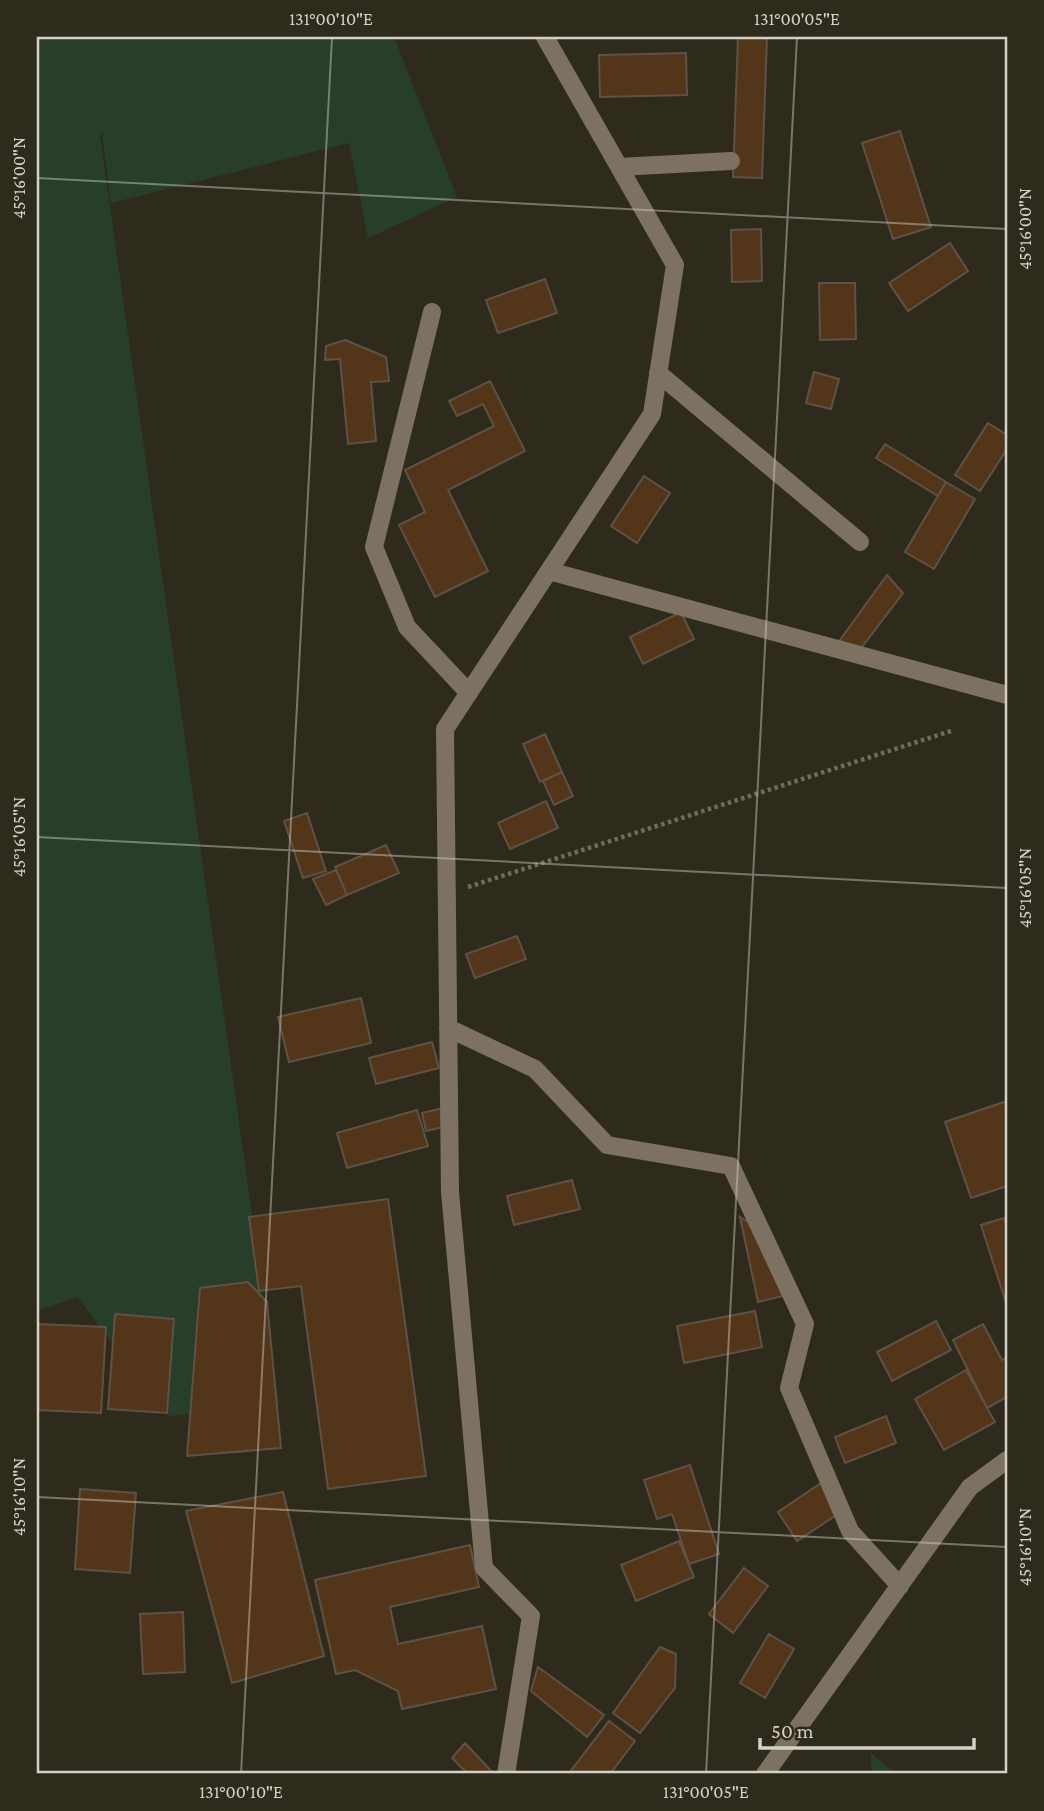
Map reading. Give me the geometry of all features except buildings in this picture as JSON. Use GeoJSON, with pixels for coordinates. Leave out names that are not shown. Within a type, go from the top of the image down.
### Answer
{"type":"FeatureCollection","features":[{"type":"Feature","properties":{"kind":"street"},"geometry":{"type":"LineString","coordinates":[[506,1774],[531,1616],[484,1568],[450,1192],[445,729],[652,414],[675,265],[545,37]]}},
{"type":"Feature","properties":{"kind":"street"},"geometry":{"type":"LineString","coordinates":[[619,167],[731,161]]}},
{"type":"Feature","properties":{"kind":"street"},"geometry":{"type":"LineString","coordinates":[[432,312],[374,547],[407,628],[469,693]]}},
{"type":"Feature","properties":{"kind":"street"},"geometry":{"type":"LineString","coordinates":[[659,373],[860,542]]}},
{"type":"Feature","properties":{"kind":"street"},"geometry":{"type":"LineString","coordinates":[[549,571],[1007,695]]}},
{"type":"Feature","properties":{"kind":"street"},"geometry":{"type":"LineString","coordinates":[[448,1028],[535,1069],[607,1144],[731,1166],[805,1324],[789,1388],[850,1531],[900,1586]]}},
{"type":"Feature","properties":{"kind":"street"},"geometry":{"type":"LineString","coordinates":[[765,1774],[970,1487],[1007,1460]]}},
{"type":"Feature","properties":{"kind":"path"},"geometry":{"type":"LineString","coordinates":[[447,894],[954,730]]}},
{"type":"Feature","properties":{"kind":"green space"},"geometry":{"type":"Polygon","coordinates":[[[37,37],[394,37],[457,197],[368,238],[349,143],[111,203],[102,132],[100,136],[279,1406],[169,1416],[77,1297],[37,1311],[37,37]]]}},
{"type":"Feature","properties":{"kind":"green space"},"geometry":{"type":"Polygon","coordinates":[[[871,1753],[896,1774],[871,1774],[871,1753]]]}}]}
